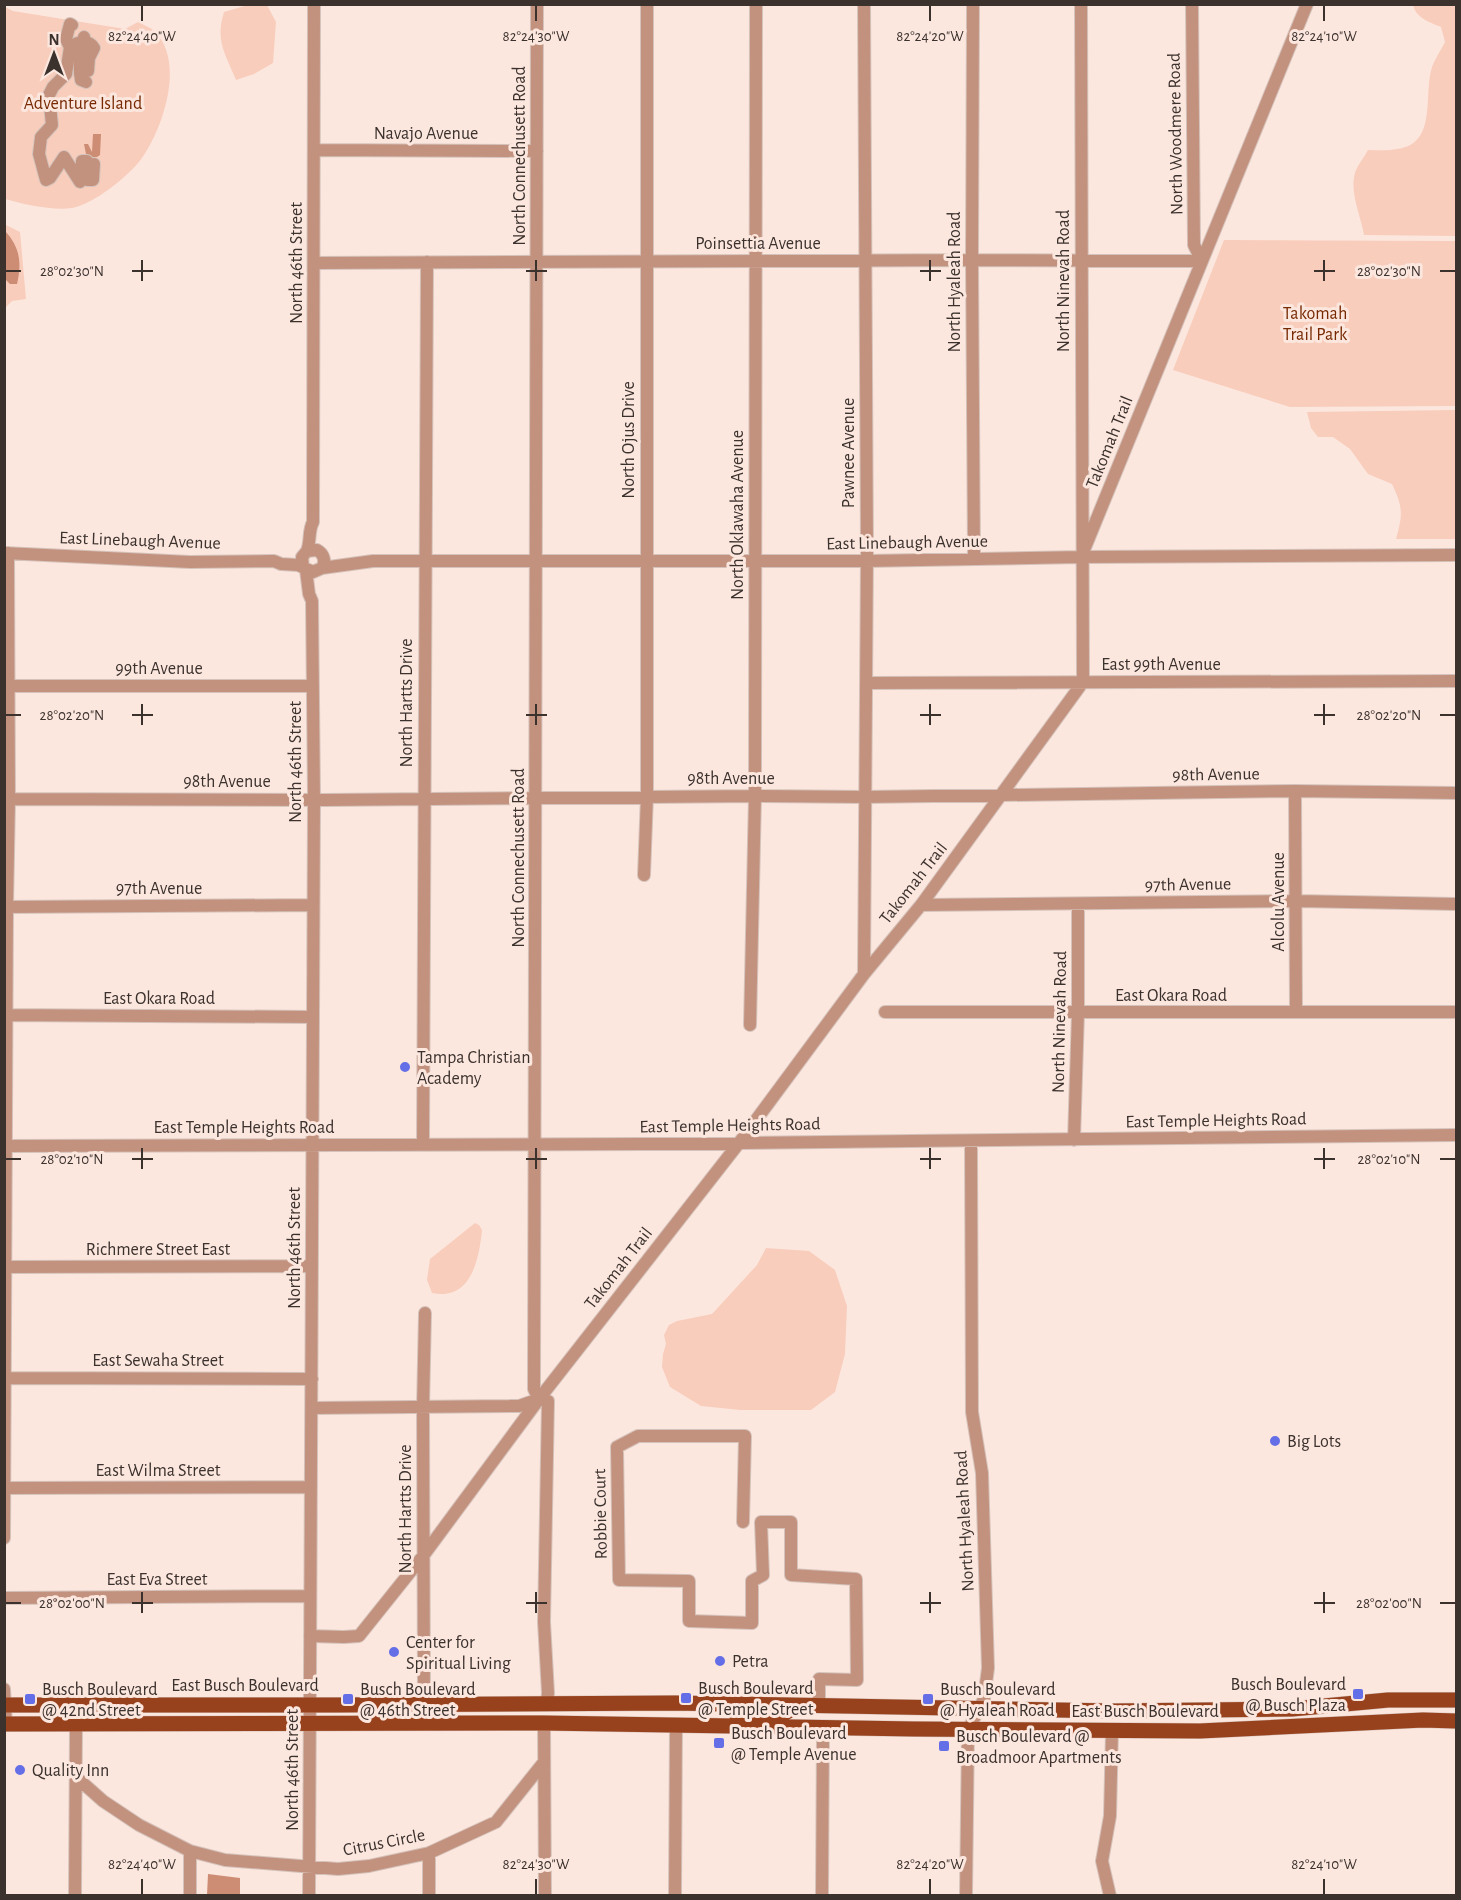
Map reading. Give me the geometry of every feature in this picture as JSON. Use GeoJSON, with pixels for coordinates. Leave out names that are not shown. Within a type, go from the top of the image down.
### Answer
{"type":"FeatureCollection","features":[{"type":"Feature","properties":{"kind":"main road","name":"East Busch Boulevard"},"geometry":{"type":"LineString","coordinates":[[5,1705],[424,1705],[547,1702],[819,1704],[1113,1711],[1292,1709],[1388,1700],[1456,1700]]}},
{"type":"Feature","properties":{"kind":"main road"},"geometry":{"type":"LineString","coordinates":[[449,1724],[461,1716],[522,1716],[534,1713],[547,1702]]}},
{"type":"Feature","properties":{"kind":"main road"},"geometry":{"type":"LineString","coordinates":[[565,1723],[580,1716],[647,1717],[675,1703]]}},
{"type":"Feature","properties":{"kind":"main road"},"geometry":{"type":"LineString","coordinates":[[675,1724],[698,1713],[781,1715],[801,1704]]}},
{"type":"Feature","properties":{"kind":"main road"},"geometry":{"type":"LineString","coordinates":[[1200,1731],[1217,1722],[1265,1718],[1292,1709]]}},
{"type":"Feature","properties":{"kind":"main road","name":"East Busch Boulevard"},"geometry":{"type":"LineString","coordinates":[[5,1724],[565,1723],[968,1730],[1200,1731],[1423,1720],[1456,1721]]}},
{"type":"Feature","properties":{"kind":"street","name":"North 46th Street"},"geometry":{"type":"LineString","coordinates":[[306,552],[313,522],[314,4]]}},
{"type":"Feature","properties":{"kind":"street","name":"North Connechusett Road"},"geometry":{"type":"LineString","coordinates":[[537,4],[534,1389],[539,1399],[548,1401],[544,1622],[547,1702]]}},
{"type":"Feature","properties":{"kind":"street","name":"North Ojus Drive"},"geometry":{"type":"LineString","coordinates":[[644,875],[647,796],[645,561],[647,4]]}},
{"type":"Feature","properties":{"kind":"street","name":"North Oklawaha Avenue"},"geometry":{"type":"LineString","coordinates":[[750,1025],[755,796],[756,4]]}},
{"type":"Feature","properties":{"kind":"street","name":"Pawnee Avenue"},"geometry":{"type":"LineString","coordinates":[[864,4],[866,561],[864,974]]}},
{"type":"Feature","properties":{"kind":"street","name":"North Hyaleah Road"},"geometry":{"type":"LineString","coordinates":[[973,4],[974,558]]}},
{"type":"Feature","properties":{"kind":"street","name":"North Ninevah Road"},"geometry":{"type":"LineString","coordinates":[[1081,4],[1081,557]]}},
{"type":"Feature","properties":{"kind":"street","name":"North Woodmere Road"},"geometry":{"type":"LineString","coordinates":[[1191,4],[1194,245],[1202,261]]}},
{"type":"Feature","properties":{"kind":"street","name":"Takomah Trail"},"geometry":{"type":"LineString","coordinates":[[310,1636],[359,1636],[423,1556],[539,1399],[739,1143],[864,974],[921,905],[1083,682],[1081,557],[1307,4]]}},
{"type":"Feature","properties":{"kind":"street"},"geometry":{"type":"LineString","coordinates":[[72,25],[70,24],[66,39],[70,47],[66,75],[53,87],[49,95],[53,122],[41,138],[39,146],[44,178],[46,180],[50,178],[64,157],[80,182],[82,161],[87,161],[87,180],[93,180],[94,164]]}},
{"type":"Feature","properties":{"kind":"street"},"geometry":{"type":"LineString","coordinates":[[70,47],[84,39],[94,48],[89,58],[87,77]]}},
{"type":"Feature","properties":{"kind":"street","name":"Navajo Avenue"},"geometry":{"type":"LineString","coordinates":[[314,150],[537,151]]}},
{"type":"Feature","properties":{"kind":"street","name":"Poinsettia Avenue"},"geometry":{"type":"LineString","coordinates":[[314,263],[1202,261]]}},
{"type":"Feature","properties":{"kind":"street","name":"North Hartts Drive"},"geometry":{"type":"LineString","coordinates":[[423,1144],[427,262]]}},
{"type":"Feature","properties":{"kind":"street","name":"North 46th Street"},"geometry":{"type":"LineString","coordinates":[[312,601],[316,594],[316,582],[321,562],[317,527],[313,522]]}},
{"type":"Feature","properties":{"kind":"street"},"geometry":{"type":"LineString","coordinates":[[314,550],[321,562],[312,572],[305,569],[302,560],[306,552],[314,550]]}},
{"type":"Feature","properties":{"kind":"street","name":"East Linebaugh Avenue"},"geometry":{"type":"LineString","coordinates":[[273,561],[306,552]]}},
{"type":"Feature","properties":{"kind":"street"},"geometry":{"type":"LineString","coordinates":[[4,1538],[6,553]]}},
{"type":"Feature","properties":{"kind":"street","name":"East Linebaugh Avenue"},"geometry":{"type":"LineString","coordinates":[[6,553],[190,562],[273,561],[305,569]]}},
{"type":"Feature","properties":{"kind":"street","name":"East Linebaugh Avenue"},"geometry":{"type":"LineString","coordinates":[[321,562],[352,558],[358,562],[866,561],[974,558],[1456,555]]}},
{"type":"Feature","properties":{"kind":"street","name":"North 46th Street"},"geometry":{"type":"LineString","coordinates":[[305,569],[312,601],[314,799],[309,1896]]}},
{"type":"Feature","properties":{"kind":"street","name":"East 99th Avenue"},"geometry":{"type":"LineString","coordinates":[[866,683],[1456,681]]}},
{"type":"Feature","properties":{"kind":"street","name":"99th Avenue"},"geometry":{"type":"LineString","coordinates":[[6,686],[313,687]]}},
{"type":"Feature","properties":{"kind":"street","name":"98th Avenue"},"geometry":{"type":"LineString","coordinates":[[7,800],[865,797],[1295,791],[1456,793]]}},
{"type":"Feature","properties":{"kind":"street","name":"Alcolu Avenue"},"geometry":{"type":"LineString","coordinates":[[1295,791],[1296,1012]]}},
{"type":"Feature","properties":{"kind":"street","name":"97th Avenue"},"geometry":{"type":"LineString","coordinates":[[921,905],[1297,901],[1456,904]]}},
{"type":"Feature","properties":{"kind":"street","name":"North Ninevah Road"},"geometry":{"type":"LineString","coordinates":[[1074,1140],[1078,1013],[1078,904]]}},
{"type":"Feature","properties":{"kind":"street","name":"97th Avenue"},"geometry":{"type":"LineString","coordinates":[[6,907],[313,905]]}},
{"type":"Feature","properties":{"kind":"street","name":"East Okara Road"},"geometry":{"type":"LineString","coordinates":[[885,1012],[1456,1012]]}},
{"type":"Feature","properties":{"kind":"street","name":"East Okara Road"},"geometry":{"type":"LineString","coordinates":[[6,1015],[312,1017]]}},
{"type":"Feature","properties":{"kind":"street","name":"East Temple Heights Road"},"geometry":{"type":"LineString","coordinates":[[5,1146],[739,1143],[1456,1136]]}},
{"type":"Feature","properties":{"kind":"street","name":"North Hyaleah Road"},"geometry":{"type":"LineString","coordinates":[[966,1896],[968,1730],[981,1708],[986,1691],[988,1668],[982,1473],[972,1412],[971,1141]]}},
{"type":"Feature","properties":{"kind":"street","name":"Richmere Street East"},"geometry":{"type":"LineString","coordinates":[[6,1267],[312,1266]]}},
{"type":"Feature","properties":{"kind":"street","name":"North Hartts Drive"},"geometry":{"type":"LineString","coordinates":[[424,1705],[425,1312]]}},
{"type":"Feature","properties":{"kind":"street","name":"East Sewaha Street"},"geometry":{"type":"LineString","coordinates":[[5,1378],[312,1379]]}},
{"type":"Feature","properties":{"kind":"street"},"geometry":{"type":"LineString","coordinates":[[312,1407],[519,1406],[539,1399]]}},
{"type":"Feature","properties":{"kind":"street","name":"Robbie Court"},"geometry":{"type":"LineString","coordinates":[[743,1522],[745,1436],[638,1436],[616,1447],[619,1580],[689,1581],[689,1621],[752,1623],[752,1581],[763,1575],[761,1522],[791,1522],[791,1575],[856,1579],[857,1680],[819,1678],[819,1704]]}},
{"type":"Feature","properties":{"kind":"street","name":"East Wilma Street"},"geometry":{"type":"LineString","coordinates":[[5,1488],[311,1487]]}},
{"type":"Feature","properties":{"kind":"street","name":"East Eva Street"},"geometry":{"type":"LineString","coordinates":[[4,1598],[310,1596]]}},
{"type":"Feature","properties":{"kind":"street"},"geometry":{"type":"LineString","coordinates":[[4,1689],[5,1724]]}},
{"type":"Feature","properties":{"kind":"street"},"geometry":{"type":"LineString","coordinates":[[544,1723],[544,1896]]}},
{"type":"Feature","properties":{"kind":"street"},"geometry":{"type":"LineString","coordinates":[[75,1896],[76,1724]]}},
{"type":"Feature","properties":{"kind":"street"},"geometry":{"type":"LineString","coordinates":[[675,1724],[675,1896]]}},
{"type":"Feature","properties":{"kind":"street"},"geometry":{"type":"LineString","coordinates":[[822,1896],[823,1728]]}},
{"type":"Feature","properties":{"kind":"street"},"geometry":{"type":"LineString","coordinates":[[1110,1896],[1102,1861],[1110,1816],[1112,1731]]}},
{"type":"Feature","properties":{"kind":"street","name":"Citrus Circle"},"geometry":{"type":"LineString","coordinates":[[76,1777],[103,1802],[139,1826],[190,1851],[225,1860],[338,1869],[369,1866],[429,1853],[496,1822],[544,1762]]}},
{"type":"Feature","properties":{"kind":"street"},"geometry":{"type":"LineString","coordinates":[[190,1851],[190,1896]]}},
{"type":"Feature","properties":{"kind":"street"},"geometry":{"type":"LineString","coordinates":[[429,1853],[429,1896]]}},
{"type":"Feature","properties":{"kind":"green space"},"geometry":{"type":"Polygon","coordinates":[[[248,5],[267,5],[276,22],[273,63],[254,74],[236,80],[222,47],[221,22],[224,12],[248,5]]]}},
{"type":"Feature","properties":{"kind":"green space"},"geometry":{"type":"Polygon","coordinates":[[[1413,5],[1456,5],[1456,236],[1364,235],[1353,186],[1356,170],[1368,150],[1397,149],[1410,145],[1418,138],[1427,117],[1432,67],[1445,42],[1441,27],[1420,16],[1413,5]]]}},
{"type":"Feature","properties":{"kind":"green space","name":"Adventure Island"},"geometry":{"type":"Polygon","coordinates":[[[5,7],[13,11],[125,29],[138,22],[152,30],[164,44],[169,59],[168,94],[150,145],[142,158],[120,181],[81,205],[56,209],[5,199],[5,7]]]}},
{"type":"Feature","properties":{"kind":"green space"},"geometry":{"type":"Polygon","coordinates":[[[4,224],[20,232],[26,299],[12,301],[5,308],[4,224]]]}},
{"type":"Feature","properties":{"kind":"green space","name":"Takomah Trail Park"},"geometry":{"type":"Polygon","coordinates":[[[1224,240],[1456,241],[1456,406],[1290,407],[1173,370],[1224,240]]]}},
{"type":"Feature","properties":{"kind":"green space"},"geometry":{"type":"Polygon","coordinates":[[[1456,410],[1456,539],[1396,539],[1401,511],[1392,484],[1368,474],[1350,449],[1333,437],[1318,437],[1311,428],[1307,412],[1456,410]]]}},
{"type":"Feature","properties":{"kind":"green space"},"geometry":{"type":"Polygon","coordinates":[[[475,1223],[482,1230],[478,1254],[470,1276],[456,1291],[445,1294],[432,1293],[427,1280],[430,1259],[475,1223]]]}},
{"type":"Feature","properties":{"kind":"green space"},"geometry":{"type":"Polygon","coordinates":[[[766,1248],[809,1251],[835,1270],[847,1306],[845,1354],[835,1392],[811,1410],[740,1410],[701,1406],[670,1387],[662,1367],[666,1344],[664,1335],[669,1325],[677,1321],[712,1314],[757,1265],[766,1248]]]}},
{"type":"Feature","properties":{"kind":"shaded area"},"geometry":{"type":"Polygon","coordinates":[[[93,134],[101,134],[100,155],[89,157],[84,144],[88,144],[92,152],[93,134]]]}},
{"type":"Feature","properties":{"kind":"shaded area"},"geometry":{"type":"Polygon","coordinates":[[[5,231],[17,249],[19,269],[17,284],[10,284],[5,279],[5,231]]]}},
{"type":"Feature","properties":{"kind":"shaded area"},"geometry":{"type":"Polygon","coordinates":[[[208,1874],[240,1878],[240,1895],[207,1895],[208,1874]]]}},
{"type":"Feature","properties":{"kind":"place","name":"Tampa Christian Academy"},"geometry":{"type":"Point","coordinates":[405,1067]}},
{"type":"Feature","properties":{"kind":"place","name":"Big Lots"},"geometry":{"type":"Point","coordinates":[1275,1441]}},
{"type":"Feature","properties":{"kind":"place","name":"Center for Spiritual Living"},"geometry":{"type":"Point","coordinates":[394,1652]}},
{"type":"Feature","properties":{"kind":"place","name":"Petra"},"geometry":{"type":"Point","coordinates":[720,1661]}},
{"type":"Feature","properties":{"kind":"place","name":"Busch Boulevard @ Busch Plaza"},"geometry":{"type":"Point","coordinates":[1358,1694]}},
{"type":"Feature","properties":{"kind":"place","name":"Busch Boulevard @ Temple Street"},"geometry":{"type":"Point","coordinates":[686,1698]}},
{"type":"Feature","properties":{"kind":"place","name":"Busch Boulevard @ 42nd Street"},"geometry":{"type":"Point","coordinates":[30,1699]}},
{"type":"Feature","properties":{"kind":"place","name":"Busch Boulevard @ 46th Street"},"geometry":{"type":"Point","coordinates":[348,1699]}},
{"type":"Feature","properties":{"kind":"place","name":"Busch Boulevard @ Hyaleah Road"},"geometry":{"type":"Point","coordinates":[928,1699]}},
{"type":"Feature","properties":{"kind":"place","name":"Busch Boulevard @ Temple Avenue"},"geometry":{"type":"Point","coordinates":[719,1743]}},
{"type":"Feature","properties":{"kind":"place","name":"Busch Boulevard @ Broadmoor Apartments"},"geometry":{"type":"Point","coordinates":[944,1746]}},
{"type":"Feature","properties":{"kind":"place","name":"Quality Inn"},"geometry":{"type":"Point","coordinates":[20,1770]}}]}
